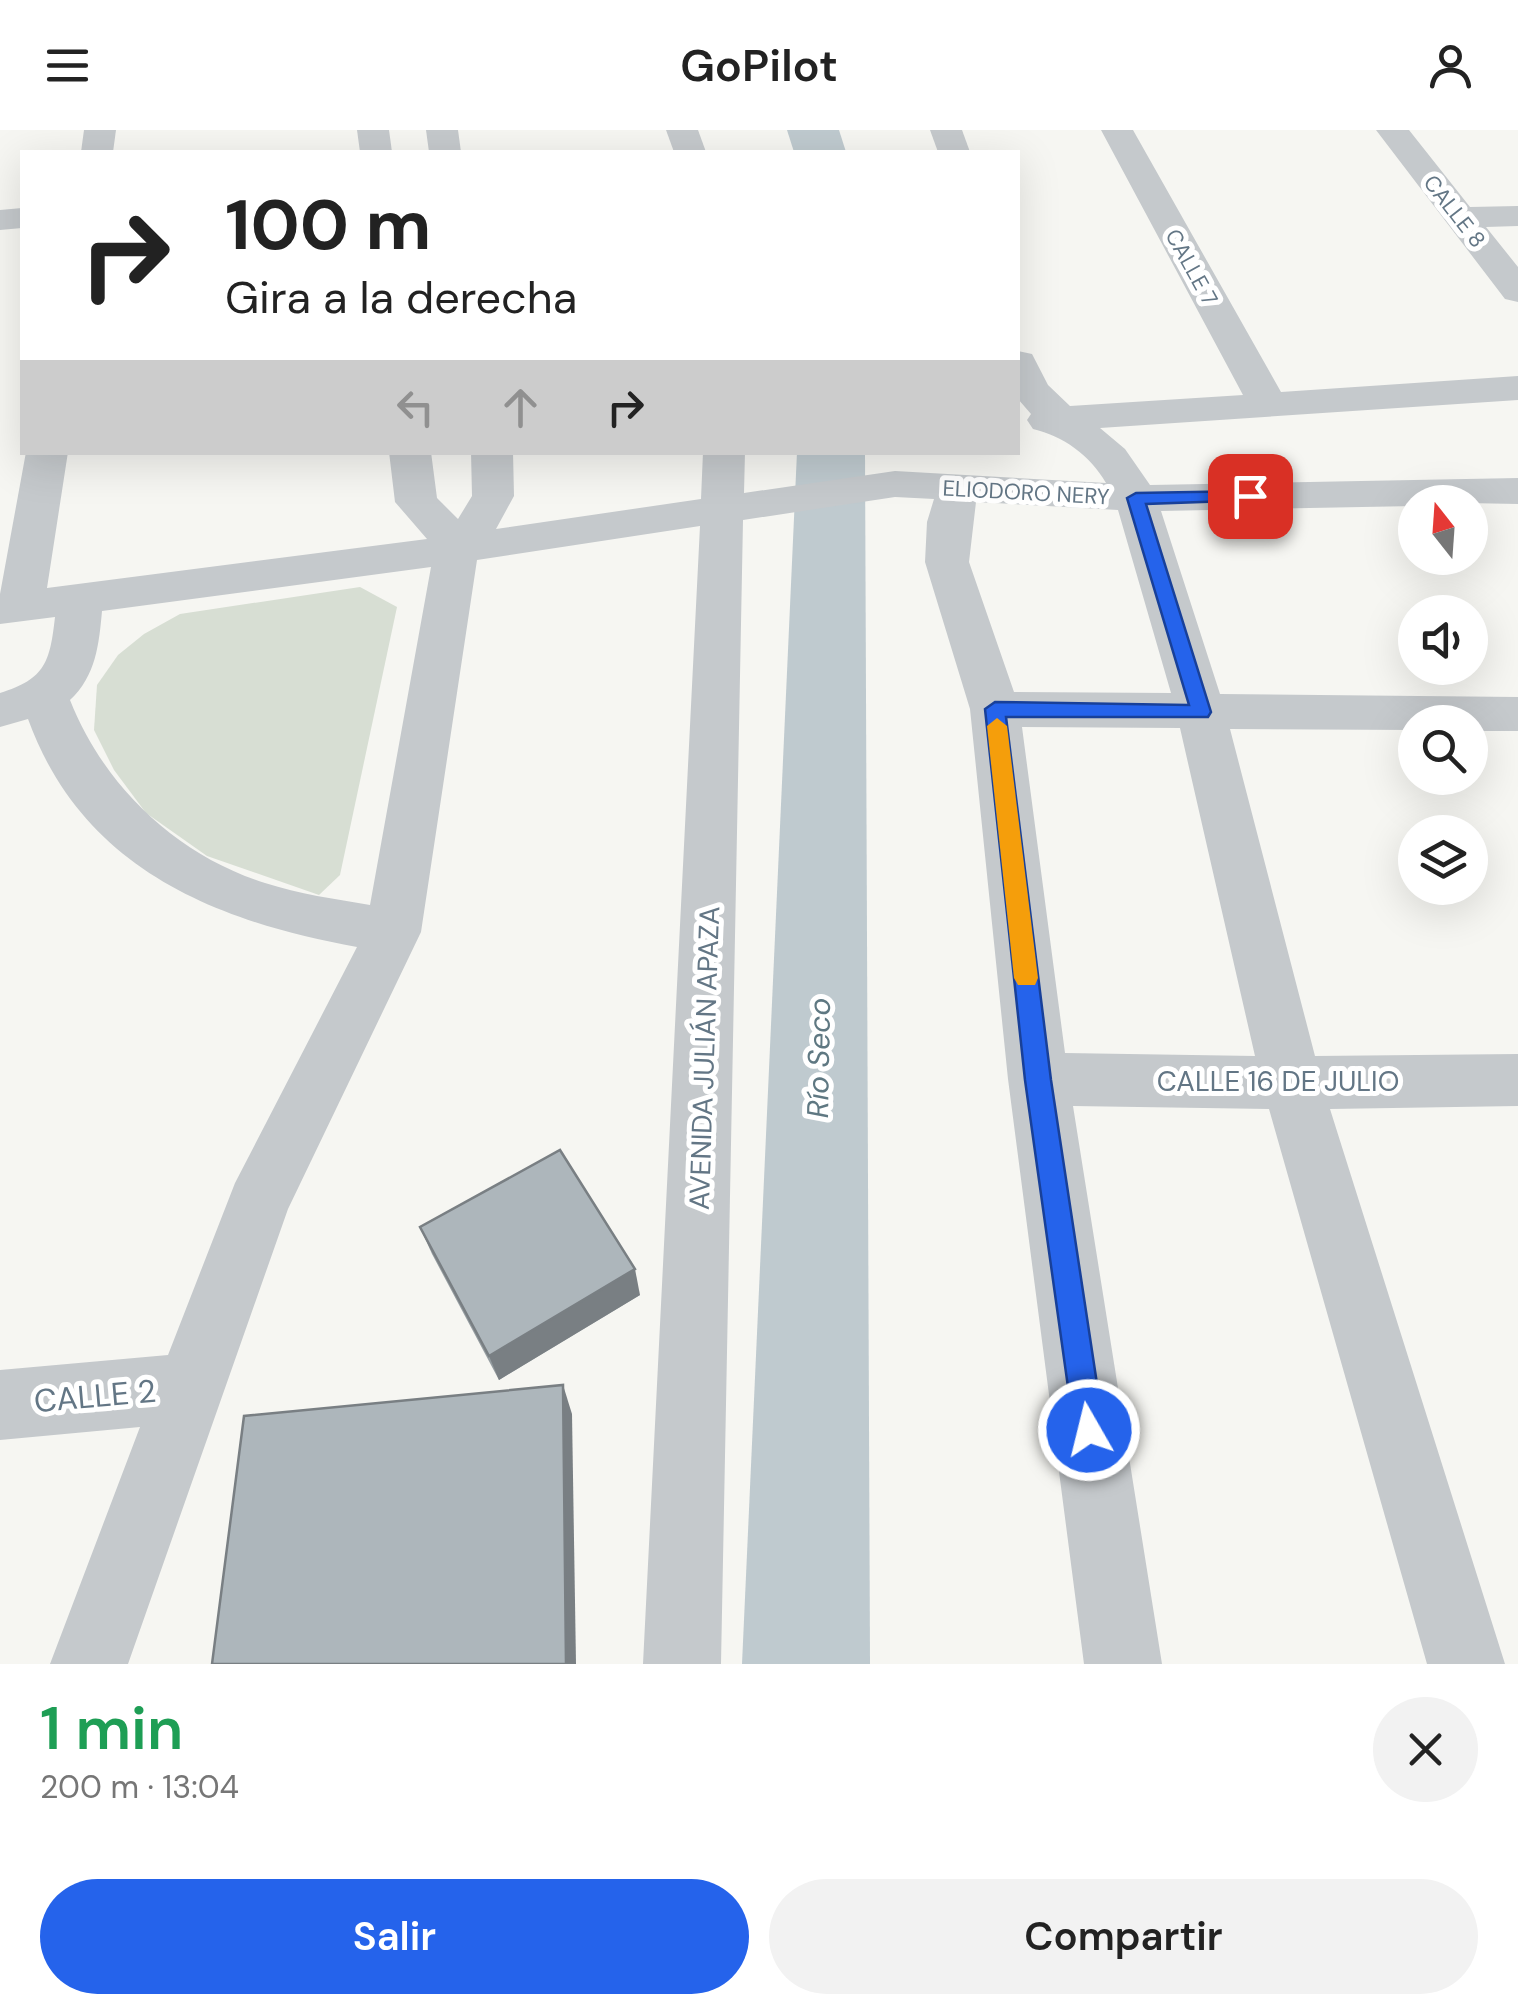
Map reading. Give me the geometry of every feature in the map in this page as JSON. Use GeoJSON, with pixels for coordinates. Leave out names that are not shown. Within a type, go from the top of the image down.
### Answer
{"type":"FeatureCollection","features":[{"type":"Feature","properties":{"kind":"street","name":"CALLE 7"},"geometry":{"type":"LineString","coordinates":[[1117,130],[1268,405]]}},
{"type":"Feature","properties":{"kind":"street","name":"CALLE 8"},"geometry":{"type":"LineString","coordinates":[[1392,130],[1518,292]]}},
{"type":"Feature","properties":{"kind":"street"},"geometry":{"type":"LineString","coordinates":[[1460,218],[1518,216]]}},
{"type":"Feature","properties":{"kind":"street"},"geometry":{"type":"LineString","coordinates":[[1020,366],[1035,398],[1036,421]]}},
{"type":"Feature","properties":{"kind":"street"},"geometry":{"type":"LineString","coordinates":[[1036,421],[1518,388]]}},
{"type":"Feature","properties":{"kind":"street"},"geometry":{"type":"LineString","coordinates":[[1036,421],[1099,447],[1121,470],[1136,498],[1201,712],[1292,1084],[1466,1664]]}},
{"type":"Feature","properties":{"kind":"street"},"geometry":{"type":"LineString","coordinates":[[11,607],[47,455]]}},
{"type":"Feature","properties":{"kind":"street"},"geometry":{"type":"LineString","coordinates":[[410,455],[416,502],[456,548]]}},
{"type":"Feature","properties":{"kind":"street"},"geometry":{"type":"LineString","coordinates":[[89,1664],[258,1204],[393,932],[456,548],[491,507],[498,490],[492,455]]}},
{"type":"Feature","properties":{"kind":"street"},"geometry":{"type":"LineString","coordinates":[[953,470],[946,562],[995,709],[1038,1080],[1123,1664]]}},
{"type":"Feature","properties":{"kind":"street","name":"ELIODORO NERY"},"geometry":{"type":"LineString","coordinates":[[11,607],[456,548],[738,487],[888,485],[953,470],[1136,498],[1518,491]]}},
{"type":"Feature","properties":{"kind":"street","name":"AVENIDA JULIÁN APAZA"},"geometry":{"type":"LineString","coordinates":[[682,1664],[738,487]]}},
{"type":"Feature","properties":{"kind":"street"},"geometry":{"type":"LineString","coordinates":[[80,599],[74,659],[65,678],[22,702],[56,735],[102,800],[142,842],[194,877],[238,897],[393,932]]}},
{"type":"Feature","properties":{"kind":"street"},"geometry":{"type":"LineString","coordinates":[[995,709],[1518,714]]}},
{"type":"Feature","properties":{"kind":"street","name":"CALLE 16 DE JULIO"},"geometry":{"type":"LineString","coordinates":[[1038,1080],[1292,1084],[1518,1080]]}},
{"type":"Feature","properties":{"kind":"street","name":"CALLE 2"},"geometry":{"type":"LineString","coordinates":[[0,1404],[190,1388]]}},
{"type":"Feature","properties":{"kind":"shaded area"},"geometry":{"type":"Polygon","coordinates":[[[360,587],[397,607],[340,875],[319,895],[207,856],[146,813],[114,770],[94,730],[97,685],[118,655],[144,634],[180,614],[360,587]]]}},
{"type":"Feature","properties":{"kind":"building"},"geometry":{"type":"Polygon","coordinates":[[[560,1150],[635,1269],[489,1356],[420,1227],[560,1150]]]}},
{"type":"Feature","properties":{"kind":"building"},"geometry":{"type":"Polygon","coordinates":[[[563,1385],[566,1664],[212,1664],[244,1416],[563,1385]]]}},
{"type":"Feature","properties":{"kind":"waterway","name":"Río Seco"},"geometry":{"type":"LineString","coordinates":[[813,130],[819,150]]}},
{"type":"Feature","properties":{"kind":"waterway","name":"Río Seco"},"geometry":{"type":"LineString","coordinates":[[806,1664],[831,455]]}},
{"type":"Feature","properties":{"kind":"slow traffic"},"geometry":{"type":"LineString","coordinates":[[997,726],[1026,978]]}},
{"type":"Feature","properties":{"kind":"route"},"geometry":{"type":"LineString","coordinates":[[1089,1430],[1038,1080],[995,709],[1201,712],[1136,498],[1250,496]]}}]}
